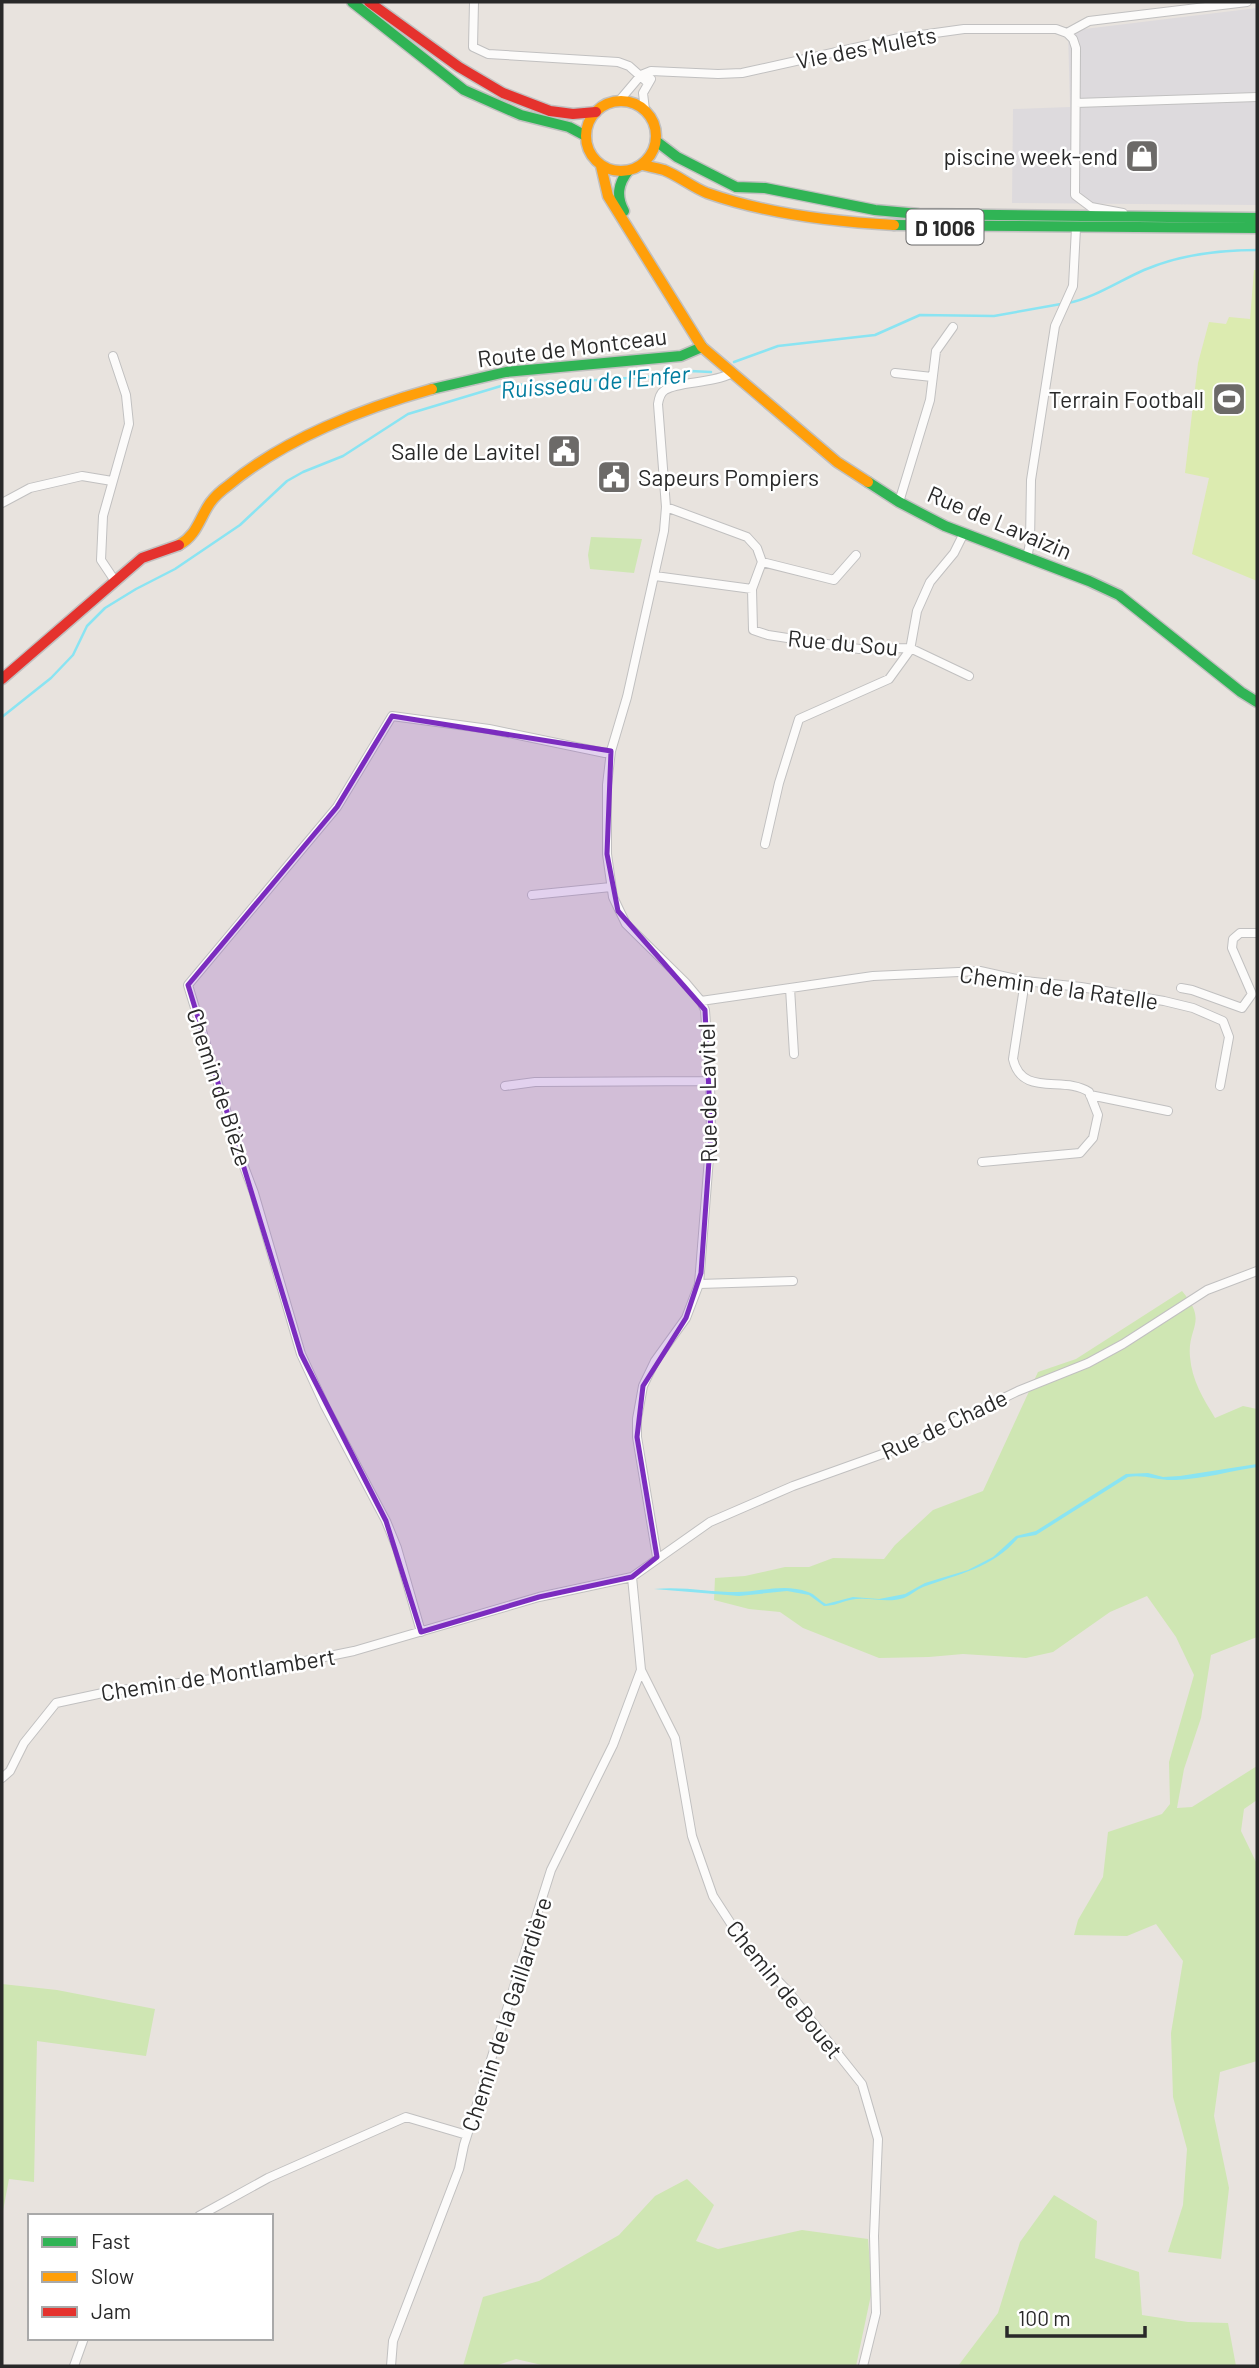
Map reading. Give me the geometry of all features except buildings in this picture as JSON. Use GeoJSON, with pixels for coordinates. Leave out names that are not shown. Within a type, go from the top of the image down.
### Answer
{"type":"FeatureCollection","features":[{"type":"Feature","properties":{"kind":"main road"},"geometry":{"type":"LineString","coordinates":[[352,2],[464,90],[521,115],[569,127],[586,136]]}},
{"type":"Feature","properties":{"kind":"main road"},"geometry":{"type":"LineString","coordinates":[[369,2],[451,61],[506,94],[557,113],[596,112]]}},
{"type":"Feature","properties":{"kind":"main road"},"geometry":{"type":"LineString","coordinates":[[619,101],[645,110],[655,124],[656,141],[649,158],[628,171],[618,172],[601,166],[590,153],[586,136],[587,128],[596,112],[619,101]]}},
{"type":"Feature","properties":{"kind":"main road","name":"D 1006"},"geometry":{"type":"LineString","coordinates":[[656,141],[677,157],[736,187],[765,188],[875,210],[932,215],[1257,218]]}},
{"type":"Feature","properties":{"kind":"main road","name":"D 1006"},"geometry":{"type":"LineString","coordinates":[[643,164],[664,170],[685,183],[717,196],[821,217],[918,226],[1257,228]]}},
{"type":"Feature","properties":{"kind":"main road","name":"Rue de Lavaizin"},"geometry":{"type":"LineString","coordinates":[[601,166],[608,196],[637,247],[702,346],[837,462],[899,502],[964,534],[1119,595],[1257,702]]}},
{"type":"Feature","properties":{"kind":"main road","name":"Rue de Lavaizin"},"geometry":{"type":"LineString","coordinates":[[628,171],[619,185],[620,205],[643,243],[655,273]]}},
{"type":"Feature","properties":{"kind":"main road","name":"Route de Montceau"},"geometry":{"type":"LineString","coordinates":[[2,680],[142,558],[189,540],[211,502],[231,483],[287,448],[362,414],[435,388],[505,372],[681,356],[702,346]]}},
{"type":"Feature","properties":{"kind":"street"},"geometry":{"type":"LineString","coordinates":[[474,2],[473,47],[488,54],[618,62],[629,66],[644,79]]}},
{"type":"Feature","properties":{"kind":"street"},"geometry":{"type":"LineString","coordinates":[[1149,217],[1091,207],[1075,195],[1076,48],[1067,33],[1089,21],[1247,2]]}},
{"type":"Feature","properties":{"kind":"street","name":"Vie des Mulets"},"geometry":{"type":"LineString","coordinates":[[644,79],[651,71],[743,73],[899,38],[964,29],[1056,29],[1067,33]]}},
{"type":"Feature","properties":{"kind":"street"},"geometry":{"type":"LineString","coordinates":[[619,101],[644,79]]}},
{"type":"Feature","properties":{"kind":"street"},"geometry":{"type":"LineString","coordinates":[[644,79],[645,110]]}},
{"type":"Feature","properties":{"kind":"street"},"geometry":{"type":"LineString","coordinates":[[1076,103],[1257,97]]}},
{"type":"Feature","properties":{"kind":"street"},"geometry":{"type":"LineString","coordinates":[[1027,558],[1030,543],[1031,480],[1055,326],[1073,286],[1076,228]]}},
{"type":"Feature","properties":{"kind":"street"},"geometry":{"type":"LineString","coordinates":[[899,502],[930,400],[936,351],[953,327]]}},
{"type":"Feature","properties":{"kind":"street"},"geometry":{"type":"LineString","coordinates":[[113,356],[126,395],[129,425],[103,516],[101,560],[115,581]]}},
{"type":"Feature","properties":{"kind":"street","name":"Rue de Lavitel"},"geometry":{"type":"LineString","coordinates":[[657,1558],[637,1437],[637,1419],[643,1386],[655,1361],[686,1318],[699,1284],[711,1133],[710,1081],[705,1010],[701,1001],[626,925],[618,911],[611,887],[607,854],[606,797],[611,751],[627,697],[655,576],[666,506],[658,404],[660,396],[670,388],[720,379],[732,373]]}},
{"type":"Feature","properties":{"kind":"street"},"geometry":{"type":"LineString","coordinates":[[895,373],[932,377]]}},
{"type":"Feature","properties":{"kind":"street"},"geometry":{"type":"LineString","coordinates":[[2,503],[30,488],[82,476],[112,481]]}},
{"type":"Feature","properties":{"kind":"street"},"geometry":{"type":"LineString","coordinates":[[666,506],[747,537],[758,548],[762,562],[835,580],[856,555]]}},
{"type":"Feature","properties":{"kind":"street"},"geometry":{"type":"LineString","coordinates":[[765,844],[779,783],[799,719],[889,679],[910,648],[917,611],[930,582],[954,553],[964,534]]}},
{"type":"Feature","properties":{"kind":"street","name":"Rue du Sou"},"geometry":{"type":"LineString","coordinates":[[762,562],[752,589],[753,630],[768,635],[859,649],[910,648],[969,676]]}},
{"type":"Feature","properties":{"kind":"street"},"geometry":{"type":"LineString","coordinates":[[655,576],[752,589]]}},
{"type":"Feature","properties":{"kind":"street","name":"Chemin de Bièze"},"geometry":{"type":"LineString","coordinates":[[421,1632],[390,1530],[301,1354],[254,1193],[240,1156],[188,985],[337,807],[392,716],[489,729],[605,753],[611,751]]}},
{"type":"Feature","properties":{"kind":"street"},"geometry":{"type":"LineString","coordinates":[[532,895],[611,887]]}},
{"type":"Feature","properties":{"kind":"street"},"geometry":{"type":"LineString","coordinates":[[1181,988],[1242,1008],[1252,994],[1233,948],[1233,939],[1240,933],[1257,933]]}},
{"type":"Feature","properties":{"kind":"street","name":"Chemin de la Ratelle"},"geometry":{"type":"LineString","coordinates":[[701,1001],[903,973],[980,971],[1025,981],[1081,987],[1164,1001],[1193,1008],[1223,1021],[1229,1037],[1220,1086]]}},
{"type":"Feature","properties":{"kind":"street"},"geometry":{"type":"LineString","coordinates":[[982,1162],[1080,1153],[1093,1138],[1098,1115],[1085,1089],[1032,1082],[1024,1079],[1015,1069],[1013,1059],[1025,981]]}},
{"type":"Feature","properties":{"kind":"street"},"geometry":{"type":"LineString","coordinates":[[790,988],[794,1054]]}},
{"type":"Feature","properties":{"kind":"street"},"geometry":{"type":"LineString","coordinates":[[505,1086],[535,1083],[710,1081]]}},
{"type":"Feature","properties":{"kind":"street"},"geometry":{"type":"LineString","coordinates":[[1090,1095],[1168,1111]]}},
{"type":"Feature","properties":{"kind":"street","name":"Rue de Chade"},"geometry":{"type":"LineString","coordinates":[[632,1577],[710,1522],[793,1486],[902,1447],[1018,1391],[1088,1363],[1123,1344],[1207,1290],[1257,1271]]}},
{"type":"Feature","properties":{"kind":"street"},"geometry":{"type":"LineString","coordinates":[[699,1284],[793,1281]]}},
{"type":"Feature","properties":{"kind":"street","name":"Chemin de Montlambert"},"geometry":{"type":"LineString","coordinates":[[2,1778],[10,1771],[24,1743],[56,1703],[112,1691],[221,1678],[354,1651],[539,1597],[632,1577]]}},
{"type":"Feature","properties":{"kind":"street","name":"Chemin de Bouet"},"geometry":{"type":"LineString","coordinates":[[632,1577],[642,1670],[674,1738],[692,1836],[713,1896],[748,1950],[787,1990],[862,2084],[878,2139],[874,2236],[876,2313],[863,2366]]}},
{"type":"Feature","properties":{"kind":"street","name":"Chemin de la Gaillardière"},"geometry":{"type":"LineString","coordinates":[[391,2366],[393,2341],[459,2169],[467,2135],[551,1870],[613,1745],[642,1670]]}},
{"type":"Feature","properties":{"kind":"street"},"geometry":{"type":"LineString","coordinates":[[203,2214],[268,2178],[406,2117],[467,2135]]}},
{"type":"Feature","properties":{"kind":"street"},"geometry":{"type":"LineString","coordinates":[[74,2366],[83,2340]]}},
{"type":"Feature","properties":{"kind":"highlighted area"},"geometry":{"type":"Polygon","coordinates":[[[392,716],[611,751],[607,854],[618,911],[705,1010],[711,1133],[701,1273],[686,1318],[643,1386],[637,1437],[657,1557],[632,1577],[539,1597],[421,1632],[386,1521],[301,1354],[188,985],[337,807],[392,716]]]}},
{"type":"Feature","properties":{"kind":"shaded area"},"geometry":{"type":"Polygon","coordinates":[[[1257,8],[1257,205],[1012,203],[1013,109],[1070,107],[1068,31],[1257,8]]]}},
{"type":"Feature","properties":{"kind":"green space"},"geometry":{"type":"Polygon","coordinates":[[[1254,270],[1257,270],[1257,581],[1192,554],[1209,478],[1185,473],[1198,363],[1209,322],[1226,324],[1229,317],[1250,319],[1254,270]]]}},
{"type":"Feature","properties":{"kind":"green space"},"geometry":{"type":"Polygon","coordinates":[[[591,537],[642,539],[634,573],[590,569],[588,555],[591,537]]]}},
{"type":"Feature","properties":{"kind":"green space"},"geometry":{"type":"Polygon","coordinates":[[[1182,1291],[1196,1318],[1190,1347],[1193,1374],[1215,1418],[1243,1406],[1257,1409],[1257,1637],[1211,1655],[1201,1718],[1184,1769],[1177,1808],[1192,1807],[1257,1766],[1257,1800],[1244,1809],[1241,1831],[1257,1864],[1257,2061],[1220,2072],[1214,2116],[1229,2188],[1221,2259],[1168,2252],[1183,2205],[1187,2149],[1173,2097],[1171,2033],[1183,1961],[1156,1924],[1127,1936],[1074,1935],[1078,1920],[1103,1877],[1108,1832],[1162,1814],[1170,1804],[1169,1762],[1194,1675],[1176,1637],[1147,1596],[1110,1612],[1053,1652],[1026,1658],[963,1654],[879,1658],[803,1628],[780,1612],[749,1609],[714,1600],[715,1578],[745,1576],[785,1567],[809,1567],[833,1558],[884,1559],[895,1545],[933,1510],[983,1491],[1038,1372],[1076,1359],[1182,1291]]]}},
{"type":"Feature","properties":{"kind":"green space"},"geometry":{"type":"Polygon","coordinates":[[[2,1984],[57,1990],[155,2009],[146,2056],[37,2041],[34,2182],[9,2179],[2,2216],[2,1984]]]}},
{"type":"Feature","properties":{"kind":"green space"},"geometry":{"type":"Polygon","coordinates":[[[687,2179],[714,2205],[696,2241],[718,2249],[802,2230],[868,2239],[872,2290],[856,2366],[546,2366],[516,2359],[495,2366],[463,2366],[483,2297],[539,2281],[619,2235],[655,2196],[687,2179]]]}},
{"type":"Feature","properties":{"kind":"green space"},"geometry":{"type":"Polygon","coordinates":[[[1054,2195],[1097,2221],[1095,2258],[1139,2272],[1142,2315],[1188,2322],[1228,2323],[1236,2366],[958,2366],[998,2313],[1020,2242],[1054,2195]]]}},
{"type":"Feature","properties":{"kind":"water"},"geometry":{"type":"Polygon","coordinates":[[[1257,1464],[1257,1467],[1207,1477],[1170,1480],[1128,1477],[1036,1535],[1018,1538],[986,1563],[897,1600],[857,1599],[824,1606],[809,1595],[787,1591],[739,1596],[654,1589],[737,1592],[790,1588],[811,1593],[826,1604],[853,1597],[879,1599],[905,1594],[925,1583],[968,1570],[993,1557],[1016,1536],[1036,1531],[1126,1474],[1180,1476],[1257,1464]]]}},
{"type":"Feature","properties":{"kind":"waterway","name":"Ruisseau de l'Enfer"},"geometry":{"type":"LineString","coordinates":[[1068,303],[1087,298],[1144,270],[1185,257],[1214,252],[1257,250]]}},
{"type":"Feature","properties":{"kind":"waterway","name":"Ruisseau de l'Enfer"},"geometry":{"type":"LineString","coordinates":[[734,362],[778,346],[875,335],[920,315],[994,316],[1061,304]]}},
{"type":"Feature","properties":{"kind":"waterway","name":"Ruisseau de l'Enfer"},"geometry":{"type":"LineString","coordinates":[[2,717],[51,678],[73,655],[87,626],[105,608],[175,569],[240,525],[287,481],[343,456],[408,414],[501,386],[662,376],[690,371],[711,372]]}},
{"type":"Feature","properties":{"kind":"traffic: fast"},"geometry":{"type":"LineString","coordinates":[[352,2],[464,90],[521,115],[569,127],[586,136]]}},
{"type":"Feature","properties":{"kind":"traffic: fast"},"geometry":{"type":"LineString","coordinates":[[656,141],[677,157],[736,187],[765,188],[875,210],[919,214],[1257,218]]}},
{"type":"Feature","properties":{"kind":"traffic: fast"},"geometry":{"type":"LineString","coordinates":[[624,211],[619,190],[628,171]]}},
{"type":"Feature","properties":{"kind":"traffic: fast"},"geometry":{"type":"LineString","coordinates":[[894,225],[1257,228]]}},
{"type":"Feature","properties":{"kind":"traffic: fast"},"geometry":{"type":"LineString","coordinates":[[432,389],[506,372],[681,356],[702,347]]}},
{"type":"Feature","properties":{"kind":"traffic: fast"},"geometry":{"type":"LineString","coordinates":[[868,482],[945,526],[1119,595],[1257,702]]}},
{"type":"Feature","properties":{"kind":"traffic: slow"},"geometry":{"type":"LineString","coordinates":[[614,101],[628,101],[641,107],[650,116],[656,136],[654,149],[646,161],[628,171],[614,171],[601,165],[592,156],[586,143],[586,129],[592,116],[601,107],[614,101]]}},
{"type":"Feature","properties":{"kind":"traffic: slow"},"geometry":{"type":"LineString","coordinates":[[643,165],[664,170],[707,193],[752,206],[823,219],[894,225]]}},
{"type":"Feature","properties":{"kind":"traffic: slow"},"geometry":{"type":"LineString","coordinates":[[601,166],[608,196],[702,347],[837,462],[868,482]]}},
{"type":"Feature","properties":{"kind":"traffic: slow"},"geometry":{"type":"LineString","coordinates":[[179,545],[194,532],[210,503],[219,493],[274,453],[352,416],[432,389]]}},
{"type":"Feature","properties":{"kind":"traffic: jam"},"geometry":{"type":"LineString","coordinates":[[369,2],[459,67],[503,93],[550,111],[573,114],[596,112]]}},
{"type":"Feature","properties":{"kind":"traffic: jam"},"geometry":{"type":"LineString","coordinates":[[2,679],[142,558],[179,545]]}},
{"type":"Feature","properties":{"kind":"place","name":"piscine week-end"},"geometry":{"type":"Point","coordinates":[1142,156]}},
{"type":"Feature","properties":{"kind":"place","name":"Terrain Football"},"geometry":{"type":"Point","coordinates":[1229,399]}},
{"type":"Feature","properties":{"kind":"place","name":"Salle de Lavitel"},"geometry":{"type":"Point","coordinates":[564,451]}},
{"type":"Feature","properties":{"kind":"place","name":"Sapeurs Pompiers"},"geometry":{"type":"Point","coordinates":[614,477]}}]}
